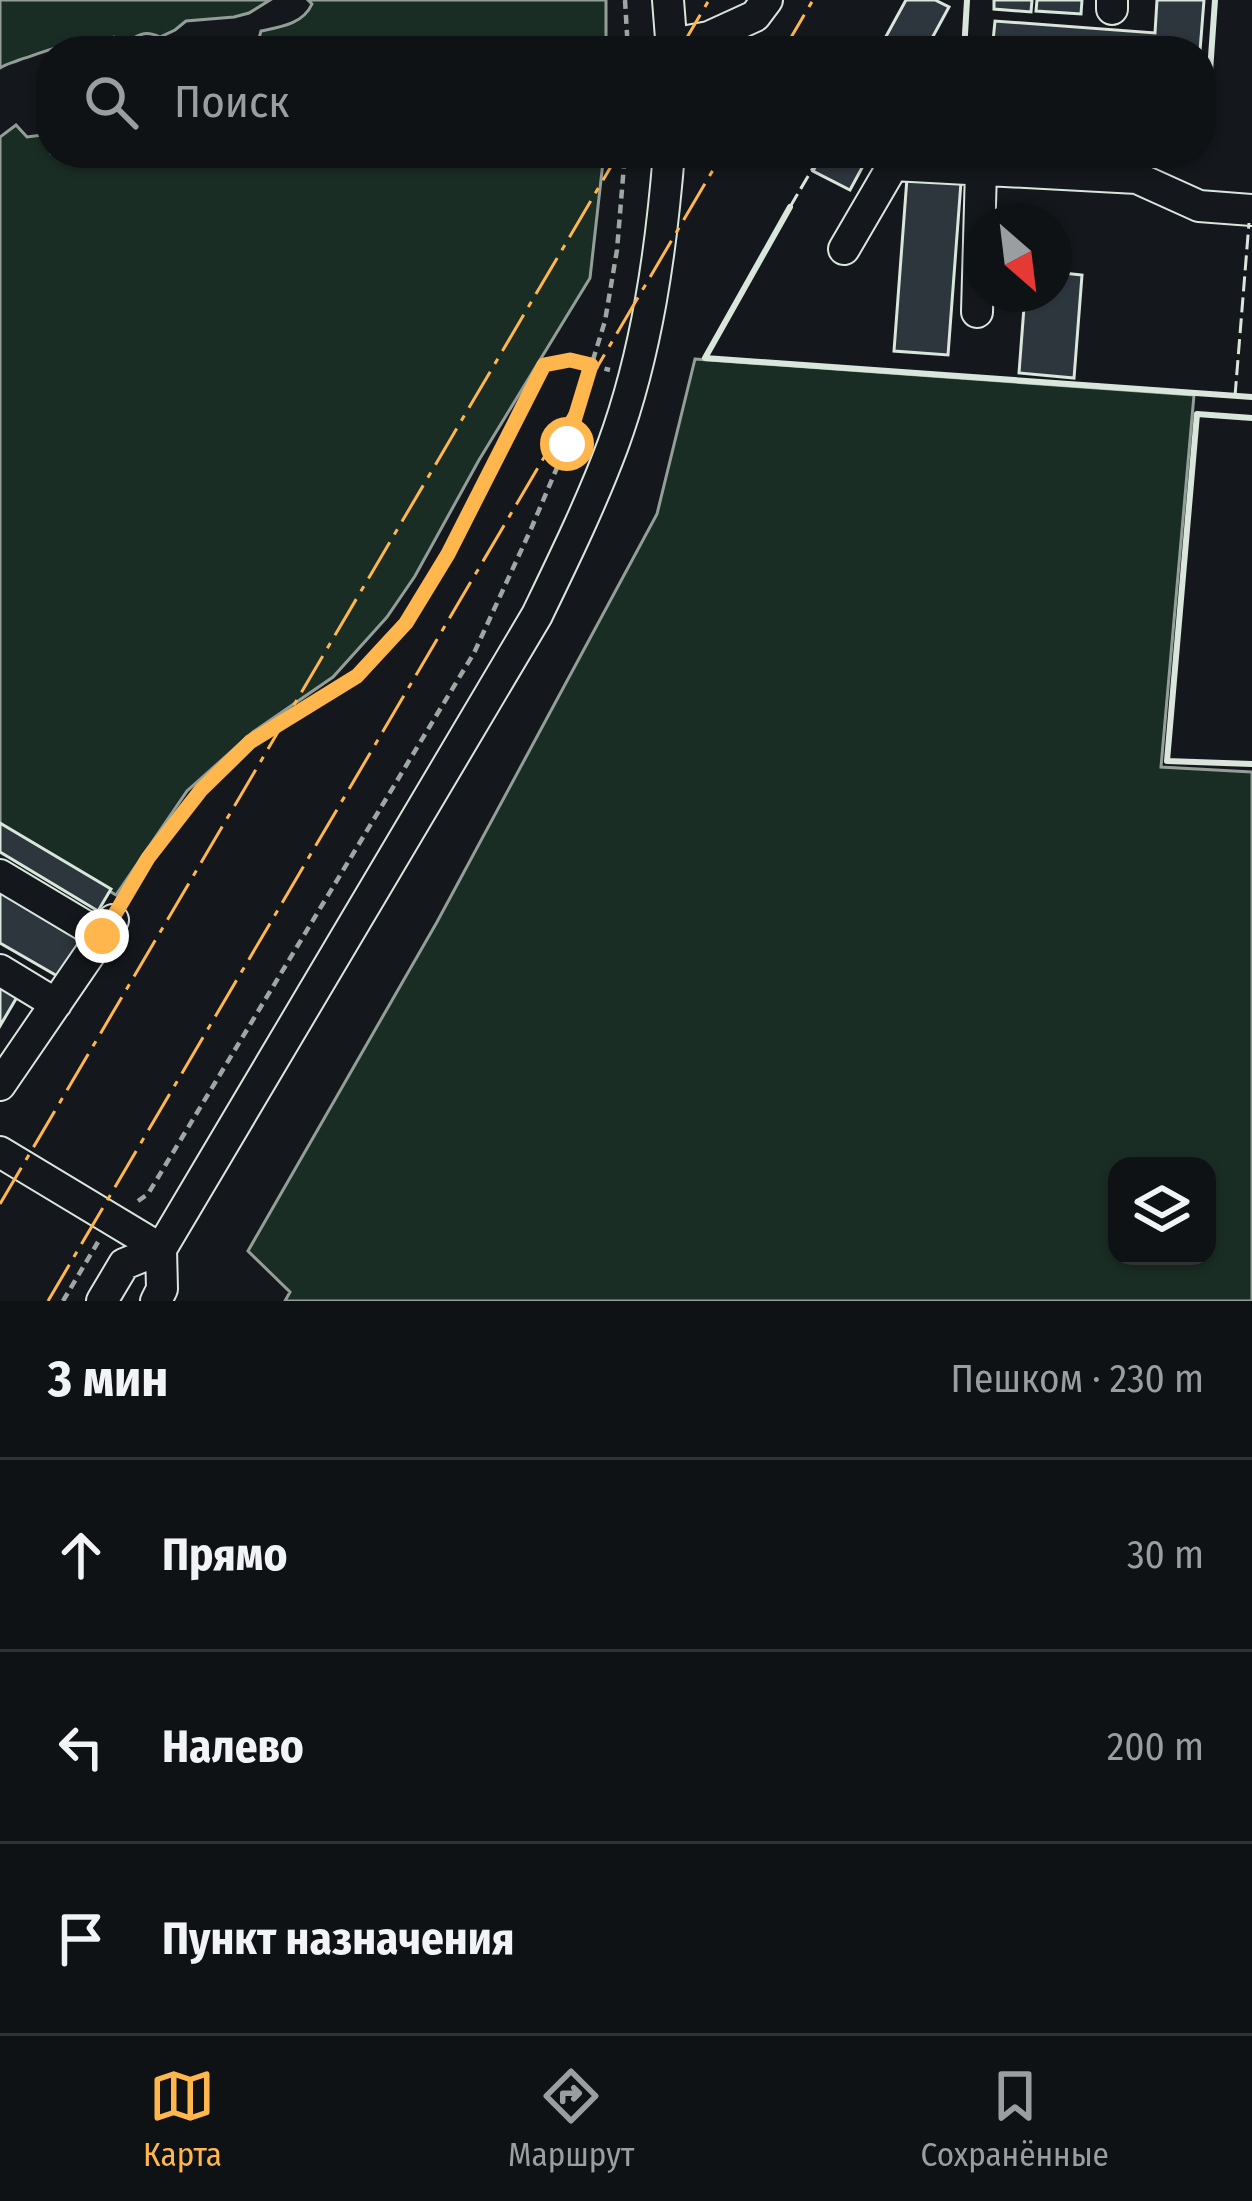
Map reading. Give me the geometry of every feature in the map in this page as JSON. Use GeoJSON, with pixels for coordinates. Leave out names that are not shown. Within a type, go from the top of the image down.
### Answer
{"type":"FeatureCollection","features":[{"type":"Feature","properties":{"kind":"street"},"geometry":{"type":"LineString","coordinates":[[668,0],[671,36]]}},
{"type":"Feature","properties":{"kind":"street"},"geometry":{"type":"LineString","coordinates":[[711,36],[755,16],[767,0]]}},
{"type":"Feature","properties":{"kind":"street"},"geometry":{"type":"LineString","coordinates":[[156,1301],[162,1289],[161,1249],[536,615],[580,528],[614,442],[653,292],[667,168]]}},
{"type":"Feature","properties":{"kind":"street"},"geometry":{"type":"LineString","coordinates":[[844,249],[891,168]]}},
{"type":"Feature","properties":{"kind":"street"},"geometry":{"type":"LineString","coordinates":[[952,168],[1137,178],[1198,206],[1252,210]]}},
{"type":"Feature","properties":{"kind":"street"},"geometry":{"type":"LineString","coordinates":[[977,313],[981,170]]}},
{"type":"Feature","properties":{"kind":"street"},"geometry":{"type":"LineString","coordinates":[[0,875],[108,928],[4,1071]]}},
{"type":"Feature","properties":{"kind":"street"},"geometry":{"type":"LineString","coordinates":[[0,970],[56,1004]]}},
{"type":"Feature","properties":{"kind":"street"},"geometry":{"type":"LineString","coordinates":[[0,1152],[161,1249]]}},
{"type":"Feature","properties":{"kind":"street"},"geometry":{"type":"LineString","coordinates":[[102,1301],[124,1264],[161,1249]]}},
{"type":"Feature","properties":{"kind":"path"},"geometry":{"type":"LineString","coordinates":[[626,0],[627,36]]}},
{"type":"Feature","properties":{"kind":"path"},"geometry":{"type":"LineString","coordinates":[[63,1301],[111,1220],[148,1194],[474,653],[567,444],[605,322],[624,168]]}},
{"type":"Feature","properties":{"kind":"path"},"geometry":{"type":"LineString","coordinates":[[108,928],[148,858],[201,790],[250,742],[357,676],[406,623],[448,554],[544,365],[570,360],[632,377]]}},
{"type":"Feature","properties":{"kind":"green space"},"geometry":{"type":"Polygon","coordinates":[[[0,0],[270,0],[234,17],[186,21],[162,36],[36,36],[36,54],[0,68],[0,0]]]}},
{"type":"Feature","properties":{"kind":"green space"},"geometry":{"type":"Polygon","coordinates":[[[308,0],[606,0],[606,36],[260,36],[261,31],[297,20],[312,4],[308,0]]]}},
{"type":"Feature","properties":{"kind":"green space"},"geometry":{"type":"Polygon","coordinates":[[[16,125],[27,137],[36,136],[36,168],[602,168],[590,278],[415,576],[387,617],[333,677],[253,732],[187,791],[116,895],[0,825],[0,137],[16,125]]]}},
{"type":"Feature","properties":{"kind":"green space"},"geometry":{"type":"Polygon","coordinates":[[[695,359],[1194,395],[1161,767],[1252,772],[1252,1301],[285,1301],[290,1292],[248,1251],[437,922],[657,514],[695,359]]]}},
{"type":"Feature","properties":{"kind":"building"},"geometry":{"type":"Polygon","coordinates":[[[906,0],[935,0],[949,7],[933,36],[886,36],[906,0]]]}},
{"type":"Feature","properties":{"kind":"building"},"geometry":{"type":"Polygon","coordinates":[[[994,0],[1032,0],[1031,12],[994,9],[994,0]]]}},
{"type":"Feature","properties":{"kind":"building"},"geometry":{"type":"Polygon","coordinates":[[[1037,0],[1082,0],[1081,14],[1036,11],[1037,0]]]}},
{"type":"Feature","properties":{"kind":"building"},"geometry":{"type":"Polygon","coordinates":[[[1157,0],[1204,0],[1201,36],[994,36],[995,21],[1155,33],[1157,0]]]}},
{"type":"Feature","properties":{"kind":"building"},"geometry":{"type":"Polygon","coordinates":[[[815,168],[862,168],[850,190],[815,168]]]}},
{"type":"Feature","properties":{"kind":"building"},"geometry":{"type":"Polygon","coordinates":[[[907,178],[961,182],[948,355],[894,351],[907,178]]]}},
{"type":"Feature","properties":{"kind":"building"},"geometry":{"type":"Polygon","coordinates":[[[1072,274],[1082,275],[1074,378],[1019,373],[1024,312],[1072,312],[1072,274]]]}},
{"type":"Feature","properties":{"kind":"building"},"geometry":{"type":"Polygon","coordinates":[[[0,823],[111,889],[98,911],[0,852],[0,823]]]}},
{"type":"Feature","properties":{"kind":"building"},"geometry":{"type":"Polygon","coordinates":[[[0,887],[83,937],[59,977],[0,943],[0,887]]]}},
{"type":"Feature","properties":{"kind":"building"},"geometry":{"type":"Polygon","coordinates":[[[0,980],[20,992],[0,1026],[0,980]]]}},
{"type":"Feature","properties":{"kind":"fence"},"geometry":{"type":"LineString","coordinates":[[790,207],[813,168]]}},
{"type":"Feature","properties":{"kind":"fence"},"geometry":{"type":"LineString","coordinates":[[1235,396],[1249,223]]}},
{"type":"Feature","properties":{"kind":"wall"},"geometry":{"type":"LineString","coordinates":[[965,36],[967,0]]}},
{"type":"Feature","properties":{"kind":"wall"},"geometry":{"type":"LineString","coordinates":[[1212,36],[1215,0]]}},
{"type":"Feature","properties":{"kind":"wall"},"geometry":{"type":"LineString","coordinates":[[790,207],[705,358],[1252,397]]}},
{"type":"Feature","properties":{"kind":"wall"},"geometry":{"type":"LineString","coordinates":[[1252,418],[1197,414],[1167,761],[1252,764]]}},
{"type":"Feature","properties":{"kind":"power"},"geometry":{"type":"LineString","coordinates":[[688,36],[709,0]]}},
{"type":"Feature","properties":{"kind":"power"},"geometry":{"type":"LineString","coordinates":[[792,36],[813,0]]}},
{"type":"Feature","properties":{"kind":"power"},"geometry":{"type":"LineString","coordinates":[[0,1204],[610,168]]}},
{"type":"Feature","properties":{"kind":"power"},"geometry":{"type":"LineString","coordinates":[[48,1301],[714,168]]}},
{"type":"Feature","properties":{"kind":"route"},"geometry":{"type":"LineString","coordinates":[[102,936],[148,858],[201,790],[250,742],[357,676],[406,623],[448,554],[544,365],[570,360],[591,365],[567,444]]}}]}
